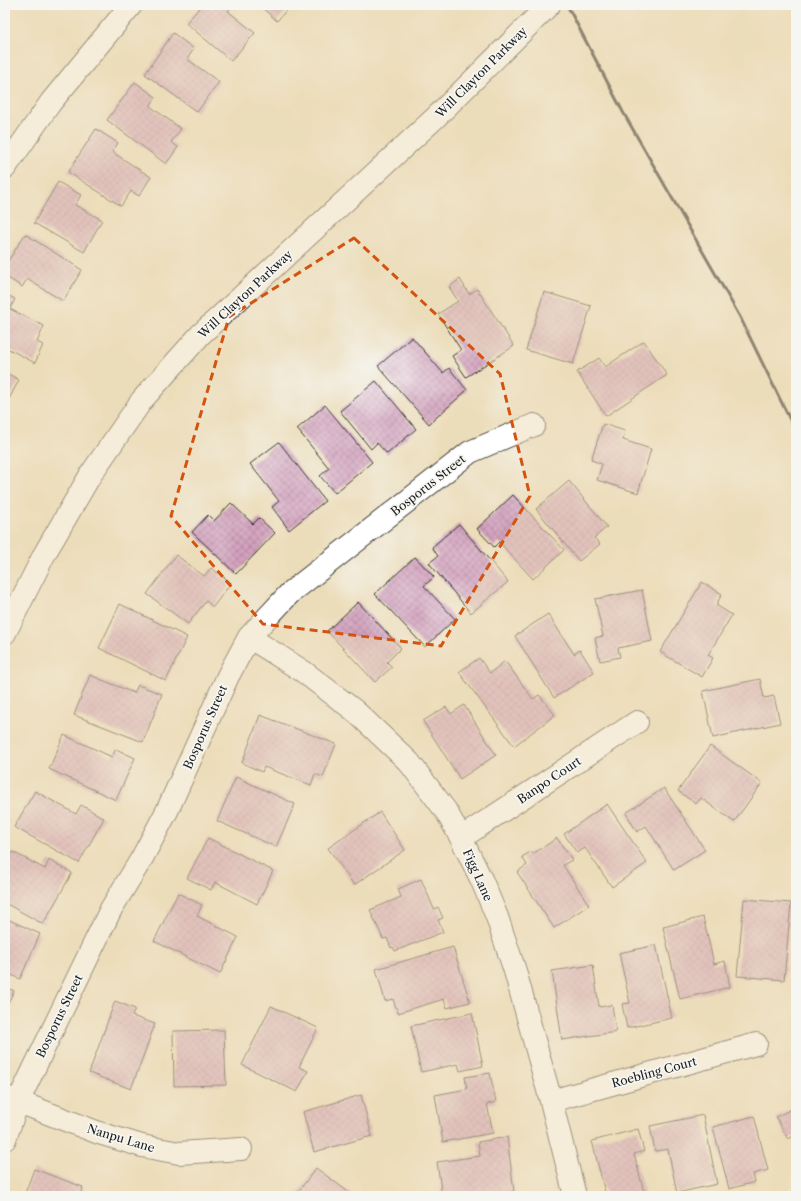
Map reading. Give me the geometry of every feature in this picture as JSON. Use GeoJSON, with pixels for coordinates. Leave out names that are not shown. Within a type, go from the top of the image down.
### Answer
{"type":"FeatureCollection","features":[{"type":"Feature","properties":{"kind":"street"},"geometry":{"type":"LineString","coordinates":[[5,168],[51,102],[131,5]]}},
{"type":"Feature","properties":{"kind":"street","name":"Will Clayton Parkway"},"geometry":{"type":"LineString","coordinates":[[5,633],[45,553],[91,474],[142,400],[201,334],[435,118],[549,5]]}},
{"type":"Feature","properties":{"kind":"street","name":"Bosporus Street"},"geometry":{"type":"LineString","coordinates":[[5,1139],[12,1100],[111,909],[142,858],[167,811],[228,676],[249,637],[290,593],[470,452],[534,425]]}},
{"type":"Feature","properties":{"kind":"street","name":"Figg Lane"},"geometry":{"type":"LineString","coordinates":[[249,637],[304,672],[355,711],[409,762],[446,811],[482,881],[497,917],[515,971],[551,1101],[575,1196]]}},
{"type":"Feature","properties":{"kind":"street","name":"Banpo Court"},"geometry":{"type":"LineString","coordinates":[[461,838],[637,722]]}},
{"type":"Feature","properties":{"kind":"street","name":"Roebling Court"},"geometry":{"type":"LineString","coordinates":[[551,1101],[756,1044]]}},
{"type":"Feature","properties":{"kind":"street","name":"Nanpu Lane"},"geometry":{"type":"LineString","coordinates":[[12,1100],[99,1133],[142,1146],[179,1153],[241,1149]]}},
{"type":"Feature","properties":{"kind":"highlighted area"},"geometry":{"type":"Polygon","coordinates":[[[354,238],[500,374],[530,496],[441,646],[263,624],[171,516],[229,317],[354,238]]]}},
{"type":"Feature","properties":{"kind":"building"},"geometry":{"type":"Polygon","coordinates":[[[202,5],[233,5],[228,11],[255,33],[231,61],[186,23],[202,5]]]}},
{"type":"Feature","properties":{"kind":"building"},"geometry":{"type":"Polygon","coordinates":[[[259,5],[291,5],[277,21],[259,5]]]}},
{"type":"Feature","properties":{"kind":"building"},"geometry":{"type":"Polygon","coordinates":[[[173,33],[194,49],[187,59],[219,82],[197,112],[145,74],[173,33]]]}},
{"type":"Feature","properties":{"kind":"building"},"geometry":{"type":"Polygon","coordinates":[[[135,82],[156,97],[150,106],[181,129],[171,142],[178,147],[166,164],[107,120],[135,82]]]}},
{"type":"Feature","properties":{"kind":"building"},"geometry":{"type":"Polygon","coordinates":[[[96,129],[118,143],[112,152],[151,177],[139,196],[131,191],[121,206],[68,172],[96,129]]]}},
{"type":"Feature","properties":{"kind":"building"},"geometry":{"type":"Polygon","coordinates":[[[58,182],[81,195],[75,205],[102,220],[84,252],[34,223],[58,182]]]}},
{"type":"Feature","properties":{"kind":"building"},"geometry":{"type":"Polygon","coordinates":[[[25,234],[82,270],[63,301],[27,279],[22,287],[5,276],[5,266],[25,234]]]}},
{"type":"Feature","properties":{"kind":"building"},"geometry":{"type":"Polygon","coordinates":[[[460,279],[469,294],[477,289],[514,346],[466,377],[452,356],[461,350],[438,314],[458,301],[449,287],[460,279]]]}},
{"type":"Feature","properties":{"kind":"building"},"geometry":{"type":"Polygon","coordinates":[[[544,292],[591,306],[573,364],[526,350],[544,292]]]}},
{"type":"Feature","properties":{"kind":"building"},"geometry":{"type":"Polygon","coordinates":[[[5,294],[15,299],[10,309],[44,326],[37,342],[43,345],[35,363],[5,347],[5,294]]]}},
{"type":"Feature","properties":{"kind":"building"},"geometry":{"type":"Polygon","coordinates":[[[412,337],[443,373],[449,368],[467,390],[429,424],[378,366],[412,337]]]}},
{"type":"Feature","properties":{"kind":"building"},"geometry":{"type":"Polygon","coordinates":[[[644,341],[667,375],[606,416],[577,372],[599,358],[605,367],[644,341]]]}},
{"type":"Feature","properties":{"kind":"building"},"geometry":{"type":"Polygon","coordinates":[[[5,372],[19,380],[9,399],[5,396],[5,372]]]}},
{"type":"Feature","properties":{"kind":"building"},"geometry":{"type":"Polygon","coordinates":[[[376,381],[416,429],[387,454],[377,443],[371,449],[340,411],[376,381]]]}},
{"type":"Feature","properties":{"kind":"building"},"geometry":{"type":"Polygon","coordinates":[[[325,405],[372,462],[335,493],[320,476],[329,468],[297,429],[325,405]]]}},
{"type":"Feature","properties":{"kind":"building"},"geometry":{"type":"Polygon","coordinates":[[[603,424],[625,431],[623,440],[651,449],[638,493],[597,480],[602,464],[591,460],[603,424]]]}},
{"type":"Feature","properties":{"kind":"building"},"geometry":{"type":"Polygon","coordinates":[[[279,442],[325,501],[289,530],[272,507],[279,501],[250,464],[279,442]]]}},
{"type":"Feature","properties":{"kind":"building"},"geometry":{"type":"Polygon","coordinates":[[[569,481],[607,527],[594,538],[600,544],[579,561],[536,509],[569,481]]]}},
{"type":"Feature","properties":{"kind":"building"},"geometry":{"type":"Polygon","coordinates":[[[513,495],[564,550],[533,579],[499,542],[494,547],[477,529],[513,495]]]}},
{"type":"Feature","properties":{"kind":"building"},"geometry":{"type":"Polygon","coordinates":[[[231,503],[253,524],[259,518],[275,533],[236,574],[192,532],[208,515],[214,521],[231,503]]]}},
{"type":"Feature","properties":{"kind":"building"},"geometry":{"type":"Polygon","coordinates":[[[459,524],[508,582],[471,613],[429,563],[438,556],[432,547],[459,524]]]}},
{"type":"Feature","properties":{"kind":"building"},"geometry":{"type":"Polygon","coordinates":[[[176,555],[204,576],[211,568],[231,583],[213,607],[206,601],[188,624],[147,594],[176,555]]]}},
{"type":"Feature","properties":{"kind":"building"},"geometry":{"type":"Polygon","coordinates":[[[415,557],[434,577],[424,586],[455,619],[425,647],[375,594],[415,557]]]}},
{"type":"Feature","properties":{"kind":"building"},"geometry":{"type":"Polygon","coordinates":[[[702,582],[722,594],[716,605],[732,615],[708,655],[713,658],[702,677],[660,652],[702,582]]]}},
{"type":"Feature","properties":{"kind":"building"},"geometry":{"type":"Polygon","coordinates":[[[642,590],[652,641],[618,648],[620,657],[600,661],[595,638],[603,636],[595,599],[642,590]]]}},
{"type":"Feature","properties":{"kind":"building"},"geometry":{"type":"Polygon","coordinates":[[[358,602],[401,648],[387,662],[392,667],[375,682],[327,631],[358,602]]]}},
{"type":"Feature","properties":{"kind":"building"},"geometry":{"type":"Polygon","coordinates":[[[120,604],[187,637],[166,681],[99,648],[120,604]]]}},
{"type":"Feature","properties":{"kind":"building"},"geometry":{"type":"Polygon","coordinates":[[[548,614],[574,654],[580,650],[594,672],[554,698],[515,636],[548,614]]]}},
{"type":"Feature","properties":{"kind":"building"},"geometry":{"type":"Polygon","coordinates":[[[479,658],[490,673],[505,661],[533,699],[539,695],[555,715],[514,746],[459,672],[479,658]]]}},
{"type":"Feature","properties":{"kind":"building"},"geometry":{"type":"Polygon","coordinates":[[[90,675],[134,693],[138,685],[162,694],[143,742],[74,715],[90,675]]]}},
{"type":"Feature","properties":{"kind":"building"},"geometry":{"type":"Polygon","coordinates":[[[760,679],[764,698],[774,696],[780,723],[713,738],[703,691],[760,679]]]}},
{"type":"Feature","properties":{"kind":"building"},"geometry":{"type":"Polygon","coordinates":[[[464,705],[496,755],[460,779],[423,721],[446,707],[451,714],[464,705]]]}},
{"type":"Feature","properties":{"kind":"building"},"geometry":{"type":"Polygon","coordinates":[[[260,715],[336,744],[323,777],[315,774],[311,785],[264,767],[262,772],[242,763],[260,715]]]}},
{"type":"Feature","properties":{"kind":"building"},"geometry":{"type":"Polygon","coordinates":[[[64,735],[112,757],[116,749],[135,758],[116,800],[49,769],[64,735]]]}},
{"type":"Feature","properties":{"kind":"building"},"geometry":{"type":"Polygon","coordinates":[[[710,746],[762,783],[734,822],[701,798],[696,804],[678,791],[710,746]]]}},
{"type":"Feature","properties":{"kind":"building"},"geometry":{"type":"Polygon","coordinates":[[[236,777],[295,804],[276,847],[217,821],[236,777]]]}},
{"type":"Feature","properties":{"kind":"building"},"geometry":{"type":"Polygon","coordinates":[[[664,788],[705,850],[674,870],[646,826],[637,832],[626,813],[664,788]]]}},
{"type":"Feature","properties":{"kind":"building"},"geometry":{"type":"Polygon","coordinates":[[[35,791],[76,814],[81,805],[104,818],[79,863],[14,827],[35,791]]]}},
{"type":"Feature","properties":{"kind":"building"},"geometry":{"type":"Polygon","coordinates":[[[607,804],[647,863],[612,887],[585,848],[577,853],[564,834],[607,804]]]}},
{"type":"Feature","properties":{"kind":"building"},"geometry":{"type":"Polygon","coordinates":[[[380,812],[405,850],[354,885],[328,848],[380,812]]]}},
{"type":"Feature","properties":{"kind":"building"},"geometry":{"type":"Polygon","coordinates":[[[208,838],[273,871],[257,904],[215,882],[211,890],[187,878],[208,838]]]}},
{"type":"Feature","properties":{"kind":"building"},"geometry":{"type":"Polygon","coordinates":[[[557,838],[572,860],[563,865],[589,905],[554,928],[517,872],[527,865],[522,857],[532,851],[533,854],[557,838]]]}},
{"type":"Feature","properties":{"kind":"building"},"geometry":{"type":"Polygon","coordinates":[[[13,852],[45,869],[49,860],[72,873],[43,924],[5,903],[5,867],[13,852]]]}},
{"type":"Feature","properties":{"kind":"building"},"geometry":{"type":"Polygon","coordinates":[[[421,879],[434,909],[438,907],[443,918],[438,920],[443,932],[395,951],[393,947],[391,948],[387,938],[383,939],[370,910],[401,897],[398,889],[421,879]]]}},
{"type":"Feature","properties":{"kind":"building"},"geometry":{"type":"Polygon","coordinates":[[[178,893],[202,905],[197,916],[238,937],[220,974],[154,941],[178,893]]]}},
{"type":"Feature","properties":{"kind":"building"},"geometry":{"type":"Polygon","coordinates":[[[744,899],[791,903],[784,980],[737,976],[744,899]]]}},
{"type":"Feature","properties":{"kind":"building"},"geometry":{"type":"Polygon","coordinates":[[[703,917],[714,964],[725,961],[730,987],[680,999],[663,927],[703,917]]]}},
{"type":"Feature","properties":{"kind":"building"},"geometry":{"type":"Polygon","coordinates":[[[5,918],[40,934],[20,979],[5,972],[5,918]]]}},
{"type":"Feature","properties":{"kind":"building"},"geometry":{"type":"Polygon","coordinates":[[[656,945],[672,1018],[627,1028],[622,1004],[630,1003],[619,953],[656,945]]]}},
{"type":"Feature","properties":{"kind":"building"},"geometry":{"type":"Polygon","coordinates":[[[453,947],[470,1002],[447,1008],[444,999],[398,1013],[393,999],[385,1001],[376,969],[453,947]]]}},
{"type":"Feature","properties":{"kind":"building"},"geometry":{"type":"Polygon","coordinates":[[[593,965],[599,1007],[612,1005],[616,1032],[562,1040],[552,971],[593,965]]]}},
{"type":"Feature","properties":{"kind":"building"},"geometry":{"type":"Polygon","coordinates":[[[5,987],[14,991],[5,1009],[5,987]]]}},
{"type":"Feature","properties":{"kind":"building"},"geometry":{"type":"Polygon","coordinates":[[[115,1001],[135,1009],[132,1016],[155,1024],[131,1089],[89,1073],[115,1001]]]}},
{"type":"Feature","properties":{"kind":"building"},"geometry":{"type":"Polygon","coordinates":[[[271,1006],[318,1028],[299,1067],[308,1071],[297,1092],[242,1065],[271,1006]]]}},
{"type":"Feature","properties":{"kind":"building"},"geometry":{"type":"Polygon","coordinates":[[[472,1013],[483,1066],[460,1071],[458,1064],[421,1072],[411,1026],[472,1013]]]}},
{"type":"Feature","properties":{"kind":"building"},"geometry":{"type":"Polygon","coordinates":[[[224,1030],[226,1085],[174,1086],[173,1031],[224,1030]]]}},
{"type":"Feature","properties":{"kind":"building"},"geometry":{"type":"Polygon","coordinates":[[[490,1073],[496,1102],[487,1104],[493,1133],[443,1142],[435,1095],[467,1089],[465,1077],[490,1073]]]}},
{"type":"Feature","properties":{"kind":"building"},"geometry":{"type":"Polygon","coordinates":[[[361,1095],[372,1136],[314,1152],[303,1112],[361,1095]]]}},
{"type":"Feature","properties":{"kind":"building"},"geometry":{"type":"Polygon","coordinates":[[[795,1107],[796,1135],[788,1139],[776,1117],[795,1107]]]}},
{"type":"Feature","properties":{"kind":"building"},"geometry":{"type":"Polygon","coordinates":[[[703,1115],[717,1184],[677,1193],[668,1149],[655,1151],[650,1126],[703,1115]]]}},
{"type":"Feature","properties":{"kind":"building"},"geometry":{"type":"Polygon","coordinates":[[[754,1116],[768,1170],[753,1174],[755,1182],[729,1189],[713,1127],[754,1116]]]}},
{"type":"Feature","properties":{"kind":"building"},"geometry":{"type":"Polygon","coordinates":[[[638,1129],[644,1151],[634,1154],[645,1196],[606,1196],[592,1141],[638,1129]]]}},
{"type":"Feature","properties":{"kind":"building"},"geometry":{"type":"Polygon","coordinates":[[[507,1137],[514,1191],[481,1196],[442,1196],[437,1162],[480,1156],[478,1142],[507,1137]]]}},
{"type":"Feature","properties":{"kind":"building"},"geometry":{"type":"Polygon","coordinates":[[[316,1168],[354,1196],[295,1196],[316,1168]]]}},
{"type":"Feature","properties":{"kind":"building"},"geometry":{"type":"Polygon","coordinates":[[[34,1169],[83,1187],[80,1196],[24,1196],[34,1169]]]}},
{"type":"Feature","properties":{"kind":"building"},"geometry":{"type":"Polygon","coordinates":[[[94,1193],[103,1196],[93,1196],[94,1193]]]}},
{"type":"Feature","properties":{"kind":"railway"},"geometry":{"type":"LineString","coordinates":[[567,5],[623,112],[740,317],[796,432]]}}]}
